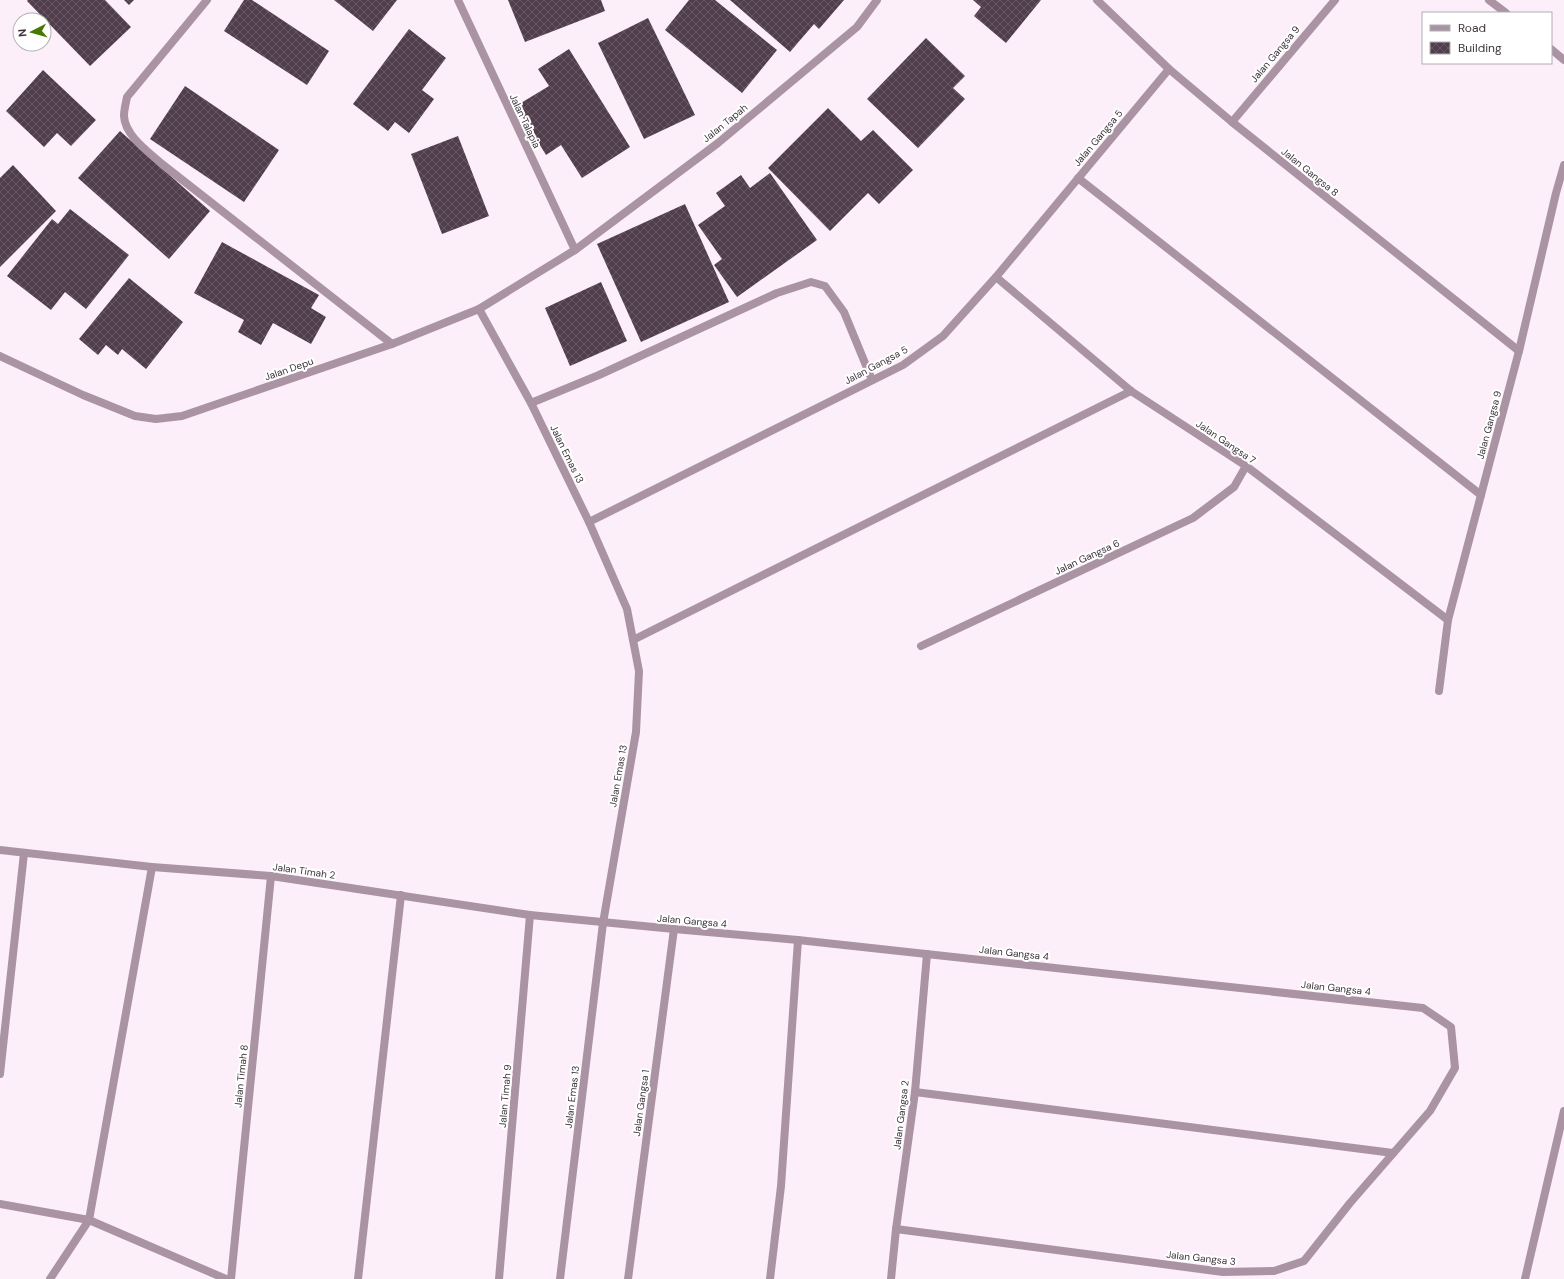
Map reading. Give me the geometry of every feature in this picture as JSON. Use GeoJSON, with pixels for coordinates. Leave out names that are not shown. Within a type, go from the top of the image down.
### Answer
{"type":"FeatureCollection","features":[{"type":"Feature","properties":{"kind":"street"},"geometry":{"type":"LineString","coordinates":[[207,0],[127,97],[124,108],[126,123],[133,136],[162,164],[392,344]]}},
{"type":"Feature","properties":{"kind":"street","name":"Jalan Talapia"},"geometry":{"type":"LineString","coordinates":[[458,0],[575,250]]}},
{"type":"Feature","properties":{"kind":"street","name":"Jalan Tapah"},"geometry":{"type":"LineString","coordinates":[[575,250],[724,138],[857,27],[877,0]]}},
{"type":"Feature","properties":{"kind":"street","name":"Jalan Gangsa 8"},"geometry":{"type":"LineString","coordinates":[[1097,0],[1169,69],[1232,122],[1519,351]]}},
{"type":"Feature","properties":{"kind":"street","name":"Jalan Gangsa 9"},"geometry":{"type":"LineString","coordinates":[[1232,122],[1335,0]]}},
{"type":"Feature","properties":{"kind":"street"},"geometry":{"type":"LineString","coordinates":[[1489,0],[1505,12]]}},
{"type":"Feature","properties":{"kind":"street"},"geometry":{"type":"LineString","coordinates":[[1552,50],[1564,60]]}},
{"type":"Feature","properties":{"kind":"street","name":"Jalan Gangsa 5"},"geometry":{"type":"LineString","coordinates":[[589,522],[903,365],[943,336],[996,276],[1169,69]]}},
{"type":"Feature","properties":{"kind":"street","name":"Jalan Gangsa 9"},"geometry":{"type":"LineString","coordinates":[[1438,691],[1448,620],[1519,351],[1564,165]]}},
{"type":"Feature","properties":{"kind":"street"},"geometry":{"type":"LineString","coordinates":[[1078,178],[1481,495]]}},
{"type":"Feature","properties":{"kind":"street","name":"Jalan Depu"},"geometry":{"type":"LineString","coordinates":[[0,356],[84,395],[135,416],[156,419],[182,416],[392,344],[479,309],[575,250]]}},
{"type":"Feature","properties":{"kind":"street","name":"Jalan Gangsa 7"},"geometry":{"type":"LineString","coordinates":[[996,276],[1130,391],[1246,466],[1448,620]]}},
{"type":"Feature","properties":{"kind":"street"},"geometry":{"type":"LineString","coordinates":[[531,403],[599,375],[777,293],[811,282],[825,286],[844,312],[872,380]]}},
{"type":"Feature","properties":{"kind":"street","name":"Jalan Emas 13"},"geometry":{"type":"LineString","coordinates":[[479,309],[531,403],[589,522],[627,609],[639,671],[636,732],[604,922],[560,1279]]}},
{"type":"Feature","properties":{"kind":"street"},"geometry":{"type":"LineString","coordinates":[[633,640],[1130,391]]}},
{"type":"Feature","properties":{"kind":"street","name":"Jalan Gangsa 6"},"geometry":{"type":"LineString","coordinates":[[921,646],[1192,518],[1234,487],[1246,466]]}},
{"type":"Feature","properties":{"kind":"street","name":"Jalan Timah 2"},"geometry":{"type":"LineString","coordinates":[[0,850],[152,868],[271,876],[530,915],[604,922]]}},
{"type":"Feature","properties":{"kind":"street"},"geometry":{"type":"LineString","coordinates":[[0,1074],[24,853]]}},
{"type":"Feature","properties":{"kind":"street"},"geometry":{"type":"LineString","coordinates":[[50,1279],[89,1220],[152,868]]}},
{"type":"Feature","properties":{"kind":"street","name":"Jalan Timah 8"},"geometry":{"type":"LineString","coordinates":[[231,1279],[271,876]]}},
{"type":"Feature","properties":{"kind":"street"},"geometry":{"type":"LineString","coordinates":[[358,1279],[401,895]]}},
{"type":"Feature","properties":{"kind":"street","name":"Jalan Timah 9"},"geometry":{"type":"LineString","coordinates":[[499,1279],[530,915]]}},
{"type":"Feature","properties":{"kind":"street","name":"Jalan Gangsa 4"},"geometry":{"type":"LineString","coordinates":[[604,922],[798,940],[1423,1008]]}},
{"type":"Feature","properties":{"kind":"street","name":"Jalan Gangsa 1"},"geometry":{"type":"LineString","coordinates":[[628,1279],[674,929]]}},
{"type":"Feature","properties":{"kind":"street"},"geometry":{"type":"LineString","coordinates":[[770,1279],[781,1186],[798,940]]}},
{"type":"Feature","properties":{"kind":"street","name":"Jalan Gangsa 2"},"geometry":{"type":"LineString","coordinates":[[891,1279],[896,1229],[915,1092],[928,954]]}},
{"type":"Feature","properties":{"kind":"street","name":"Jalan Gangsa 3"},"geometry":{"type":"LineString","coordinates":[[896,1229],[1223,1272],[1274,1271],[1304,1261],[1350,1203],[1430,1110],[1455,1068],[1451,1027],[1423,1008]]}},
{"type":"Feature","properties":{"kind":"street"},"geometry":{"type":"LineString","coordinates":[[915,1092],[1393,1153]]}},
{"type":"Feature","properties":{"kind":"street"},"geometry":{"type":"LineString","coordinates":[[1525,1279],[1564,1112]]}},
{"type":"Feature","properties":{"kind":"street"},"geometry":{"type":"LineString","coordinates":[[0,1204],[89,1220],[226,1279]]}},
{"type":"Feature","properties":{"kind":"building"},"geometry":{"type":"Polygon","coordinates":[[[105,0],[131,27],[90,66],[52,27],[52,12],[38,12],[27,1],[105,0]]]}},
{"type":"Feature","properties":{"kind":"building"},"geometry":{"type":"Polygon","coordinates":[[[124,0],[134,0],[129,5],[124,0]]]}},
{"type":"Feature","properties":{"kind":"building"},"geometry":{"type":"Polygon","coordinates":[[[244,0],[252,0],[329,51],[307,85],[224,31],[244,0]]]}},
{"type":"Feature","properties":{"kind":"building"},"geometry":{"type":"Polygon","coordinates":[[[334,0],[397,0],[373,31],[334,0]]]}},
{"type":"Feature","properties":{"kind":"building"},"geometry":{"type":"Polygon","coordinates":[[[508,0],[601,0],[605,11],[525,42],[508,0]]]}},
{"type":"Feature","properties":{"kind":"building"},"geometry":{"type":"Polygon","coordinates":[[[689,0],[715,0],[777,50],[742,93],[665,30],[689,0]]]}},
{"type":"Feature","properties":{"kind":"building"},"geometry":{"type":"Polygon","coordinates":[[[730,0],[844,0],[819,29],[814,24],[790,52],[730,0]]]}},
{"type":"Feature","properties":{"kind":"building"},"geometry":{"type":"Polygon","coordinates":[[[973,0],[1041,0],[1006,43],[974,16],[981,7],[973,0]]]}},
{"type":"Feature","properties":{"kind":"building"},"geometry":{"type":"Polygon","coordinates":[[[648,18],[695,115],[644,139],[598,43],[648,18]]]}},
{"type":"Feature","properties":{"kind":"building"},"geometry":{"type":"Polygon","coordinates":[[[409,29],[446,58],[422,90],[434,99],[409,133],[395,122],[388,131],[353,104],[409,29]]]}},
{"type":"Feature","properties":{"kind":"building"},"geometry":{"type":"Polygon","coordinates":[[[926,38],[965,76],[953,88],[965,99],[918,148],[867,99],[926,38]]]}},
{"type":"Feature","properties":{"kind":"building"},"geometry":{"type":"Polygon","coordinates":[[[569,49],[630,147],[582,178],[561,145],[546,155],[516,106],[549,86],[538,69],[569,49]]]}},
{"type":"Feature","properties":{"kind":"building"},"geometry":{"type":"Polygon","coordinates":[[[43,70],[96,120],[71,146],[57,133],[44,147],[6,111],[43,70]]]}},
{"type":"Feature","properties":{"kind":"building"},"geometry":{"type":"Polygon","coordinates":[[[185,86],[279,150],[244,202],[150,139],[185,86]]]}},
{"type":"Feature","properties":{"kind":"building"},"geometry":{"type":"Polygon","coordinates":[[[828,108],[861,141],[873,130],[913,170],[879,204],[868,193],[830,231],[768,168],[828,108]]]}},
{"type":"Feature","properties":{"kind":"building"},"geometry":{"type":"Polygon","coordinates":[[[120,131],[210,211],[169,259],[78,178],[120,131]]]}},
{"type":"Feature","properties":{"kind":"building"},"geometry":{"type":"Polygon","coordinates":[[[458,136],[489,216],[442,234],[411,154],[458,136]]]}},
{"type":"Feature","properties":{"kind":"building"},"geometry":{"type":"Polygon","coordinates":[[[13,165],[56,211],[0,267],[0,178],[13,165]]]}},
{"type":"Feature","properties":{"kind":"building"},"geometry":{"type":"Polygon","coordinates":[[[770,173],[817,240],[737,297],[714,265],[722,259],[698,225],[725,206],[716,193],[741,175],[750,188],[770,173]]]}},
{"type":"Feature","properties":{"kind":"building"},"geometry":{"type":"Polygon","coordinates":[[[685,204],[729,302],[641,342],[597,244],[685,204]]]}},
{"type":"Feature","properties":{"kind":"building"},"geometry":{"type":"Polygon","coordinates":[[[70,209],[129,255],[86,309],[65,292],[51,310],[7,276],[52,219],[58,224],[70,209]]]}},
{"type":"Feature","properties":{"kind":"building"},"geometry":{"type":"Polygon","coordinates":[[[222,242],[319,295],[311,308],[326,317],[311,344],[273,323],[261,345],[238,332],[244,320],[194,293],[222,242]]]}},
{"type":"Feature","properties":{"kind":"building"},"geometry":{"type":"Polygon","coordinates":[[[129,278],[183,322],[146,369],[122,349],[118,355],[106,345],[98,355],[79,339],[129,278]]]}},
{"type":"Feature","properties":{"kind":"building"},"geometry":{"type":"Polygon","coordinates":[[[601,282],[627,341],[570,366],[545,308],[601,282]]]}}]}
